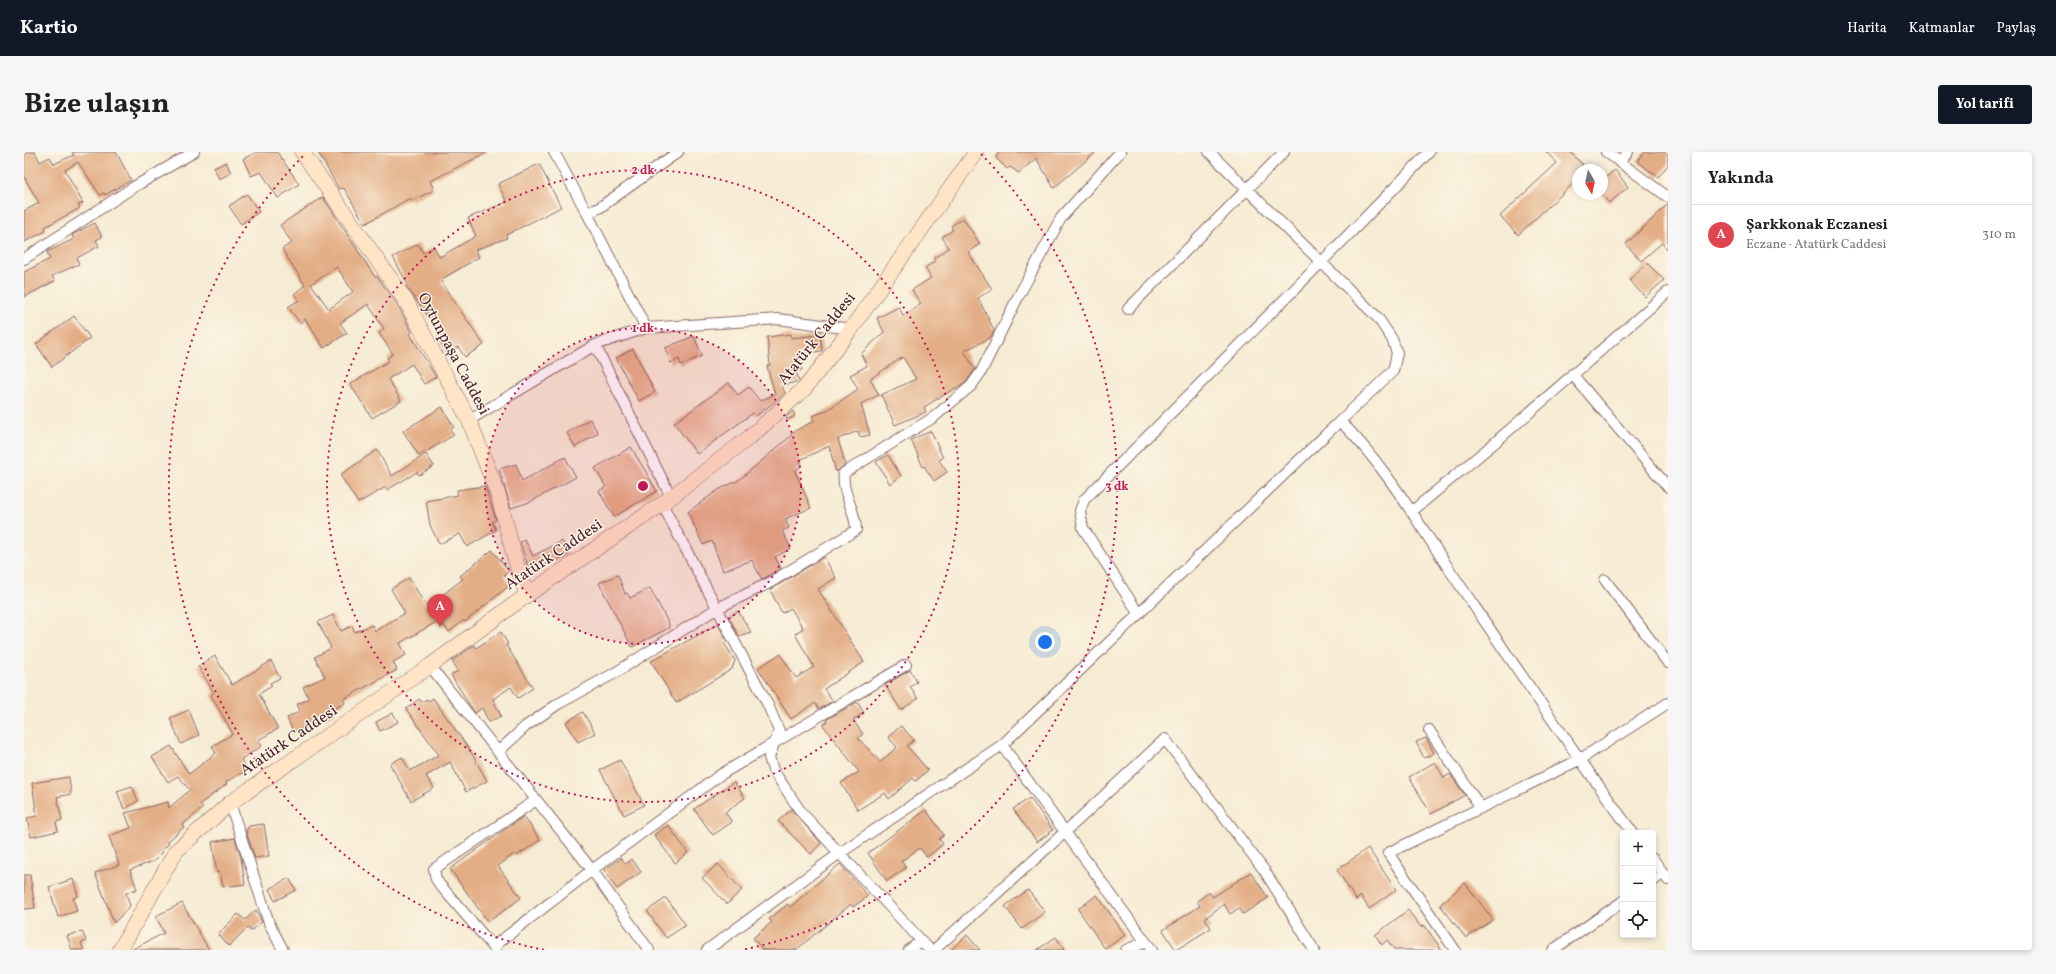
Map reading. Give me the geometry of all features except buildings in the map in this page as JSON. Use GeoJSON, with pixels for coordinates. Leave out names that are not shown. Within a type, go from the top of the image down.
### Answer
{"type":"FeatureCollection","features":[{"type":"Feature","properties":{"kind":"main road","name":"Oytunpaşa Caddesi"},"geometry":{"type":"LineString","coordinates":[[302,152],[406,301],[469,420],[499,497],[515,560],[527,595]]}},
{"type":"Feature","properties":{"kind":"main road","name":"Atatürk Caddesi"},"geometry":{"type":"LineString","coordinates":[[120,950],[176,851],[230,803],[430,666],[527,595],[666,501],[750,437],[805,388],[851,329],[976,152]]}},
{"type":"Feature","properties":{"kind":"street"},"geometry":{"type":"LineString","coordinates":[[24,259],[132,188],[194,152]]}},
{"type":"Feature","properties":{"kind":"street"},"geometry":{"type":"LineString","coordinates":[[554,152],[646,328]]}},
{"type":"Feature","properties":{"kind":"street"},"geometry":{"type":"LineString","coordinates":[[587,213],[599,208],[678,152]]}},
{"type":"Feature","properties":{"kind":"street"},"geometry":{"type":"LineString","coordinates":[[498,752],[526,726],[552,708],[615,673],[716,609],[771,582],[856,530],[856,522],[842,481],[844,473],[934,416],[971,386],[981,372],[1018,297],[1061,218],[1120,152]]}},
{"type":"Feature","properties":{"kind":"street"},"geometry":{"type":"LineString","coordinates":[[707,950],[840,853],[1002,745],[1393,371],[1397,353],[1392,339],[1378,318],[1209,152]]}},
{"type":"Feature","properties":{"kind":"street"},"geometry":{"type":"LineString","coordinates":[[1128,309],[1247,191],[1284,152]]}},
{"type":"Feature","properties":{"kind":"street"},"geometry":{"type":"LineString","coordinates":[[1138,614],[1083,528],[1080,517],[1084,500],[1285,298],[1323,263],[1429,152]]}},
{"type":"Feature","properties":{"kind":"street"},"geometry":{"type":"LineString","coordinates":[[1606,152],[1668,197]]}},
{"type":"Feature","properties":{"kind":"street"},"geometry":{"type":"LineString","coordinates":[[1620,162],[1628,152]]}},
{"type":"Feature","properties":{"kind":"street"},"geometry":{"type":"LineString","coordinates":[[1411,512],[1492,445],[1668,292]]}},
{"type":"Feature","properties":{"kind":"street"},"geometry":{"type":"LineString","coordinates":[[469,420],[595,345],[646,328],[778,319],[851,329]]}},
{"type":"Feature","properties":{"kind":"street"},"geometry":{"type":"LineString","coordinates":[[595,345],[716,609],[768,705],[779,731],[769,757],[773,770],[801,812],[930,950]]}},
{"type":"Feature","properties":{"kind":"street"},"geometry":{"type":"LineString","coordinates":[[1572,374],[1668,487]]}},
{"type":"Feature","properties":{"kind":"street"},"geometry":{"type":"LineString","coordinates":[[1340,421],[1360,441],[1411,512],[1579,760],[1632,830]]}},
{"type":"Feature","properties":{"kind":"street"},"geometry":{"type":"LineString","coordinates":[[1605,580],[1668,663]]}},
{"type":"Feature","properties":{"kind":"street"},"geometry":{"type":"LineString","coordinates":[[430,666],[592,870],[649,950]]}},
{"type":"Feature","properties":{"kind":"street"},"geometry":{"type":"LineString","coordinates":[[536,800],[434,869],[436,879],[440,885],[494,948],[592,870],[720,775],[906,666]]}},
{"type":"Feature","properties":{"kind":"street"},"geometry":{"type":"LineString","coordinates":[[1455,950],[1388,853],[1579,760],[1668,702]]}},
{"type":"Feature","properties":{"kind":"street"},"geometry":{"type":"LineString","coordinates":[[1429,730],[1481,808]]}},
{"type":"Feature","properties":{"kind":"street"},"geometry":{"type":"LineString","coordinates":[[934,950],[1065,832],[1165,739],[1264,870],[1314,950]]}},
{"type":"Feature","properties":{"kind":"street"},"geometry":{"type":"LineString","coordinates":[[1002,745],[1150,947]]}},
{"type":"Feature","properties":{"kind":"street"},"geometry":{"type":"LineString","coordinates":[[230,803],[269,923],[283,950]]}},
{"type":"Feature","properties":{"kind":"street"},"geometry":{"type":"LineString","coordinates":[[1656,863],[1666,877],[1656,880]]}},
{"type":"Feature","properties":{"kind":"street"},"geometry":{"type":"LineString","coordinates":[[1553,950],[1620,904]]}},
{"type":"Feature","properties":{"kind":"street"},"geometry":{"type":"LineString","coordinates":[[909,950],[921,941]]}},
{"type":"Feature","properties":{"kind":"street"},"geometry":{"type":"LineString","coordinates":[[1126,950],[1146,942],[1150,947]]}},
{"type":"Feature","properties":{"kind":"place","name":"Şarkkonak Eczanesi"},"geometry":{"type":"Point","coordinates":[440,627]}}]}
